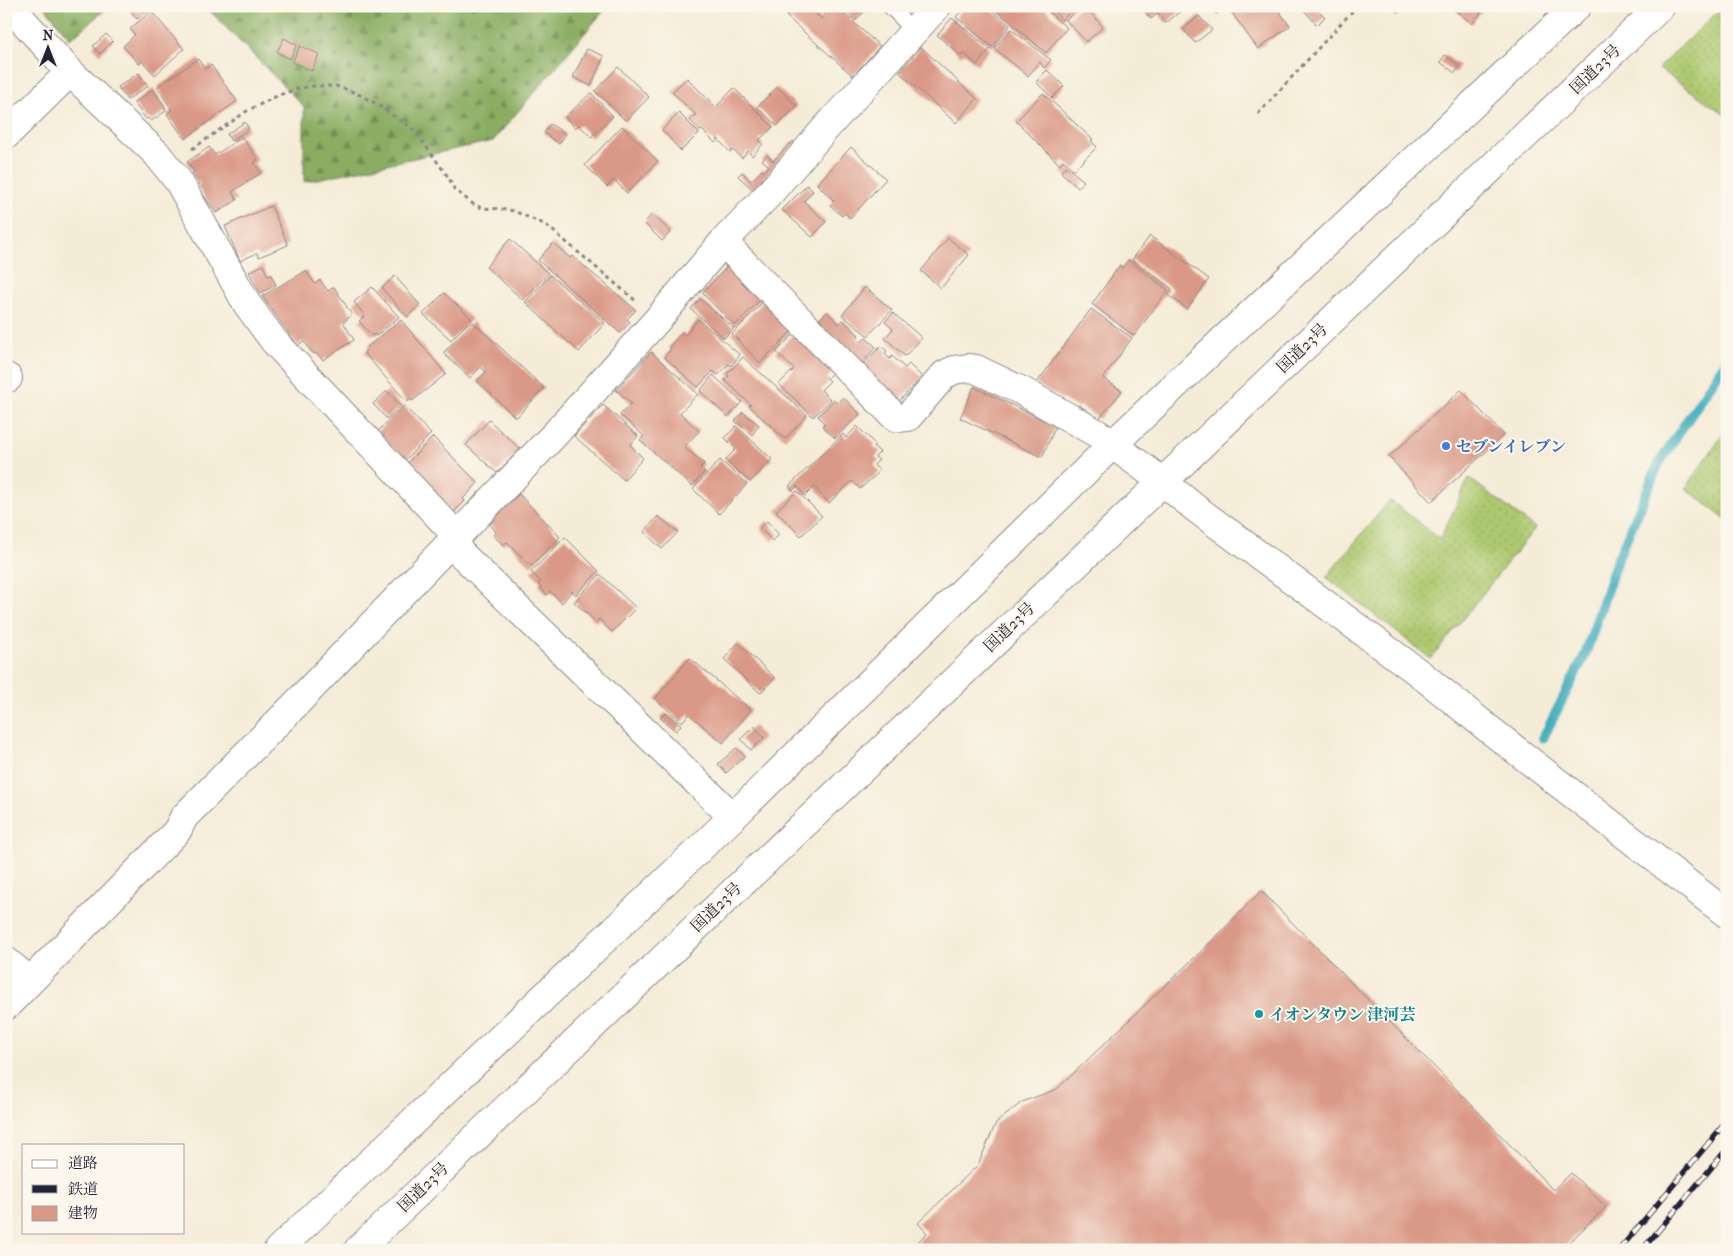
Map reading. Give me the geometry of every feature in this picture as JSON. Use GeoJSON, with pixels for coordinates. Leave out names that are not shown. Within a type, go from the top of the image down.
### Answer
{"type":"FeatureCollection","features":[{"type":"Feature","properties":{"kind":"main road"},"geometry":{"type":"LineString","coordinates":[[12,6],[24,22],[70,72],[147,143],[167,166],[179,182],[248,304],[274,341],[454,541],[733,817]]}},
{"type":"Feature","properties":{"kind":"main road"},"geometry":{"type":"LineString","coordinates":[[6,1006],[177,831],[184,817],[454,541],[555,434],[658,319],[723,242],[937,6]]}},
{"type":"Feature","properties":{"kind":"main road"},"geometry":{"type":"LineString","coordinates":[[278,1250],[733,817],[1113,444],[1577,6]]}},
{"type":"Feature","properties":{"kind":"main road","name":"国道23号"},"geometry":{"type":"LineString","coordinates":[[358,1250],[1661,6]]}},
{"type":"Feature","properties":{"kind":"main road"},"geometry":{"type":"LineString","coordinates":[[6,135],[70,72]]}},
{"type":"Feature","properties":{"kind":"main road"},"geometry":{"type":"LineString","coordinates":[[723,242],[897,418],[908,417],[912,414],[940,379],[949,372],[968,368],[1024,392],[1113,444],[1195,508],[1419,673],[1727,914]]}},
{"type":"Feature","properties":{"kind":"main road"},"geometry":{"type":"LineString","coordinates":[[6,961],[30,981]]}},
{"type":"Feature","properties":{"kind":"lane"},"geometry":{"type":"LineString","coordinates":[[889,6],[914,31]]}},
{"type":"Feature","properties":{"kind":"path"},"geometry":{"type":"LineString","coordinates":[[1258,114],[1358,6]]}},
{"type":"Feature","properties":{"kind":"path"},"geometry":{"type":"LineString","coordinates":[[167,166],[247,111],[279,95],[300,88],[336,86],[356,93],[375,103],[414,130],[449,178],[454,189],[473,204],[482,208],[514,211],[546,225],[658,319]]}},
{"type":"Feature","properties":{"kind":"green space"},"geometry":{"type":"Polygon","coordinates":[[[44,6],[110,6],[70,39],[44,6]]]}},
{"type":"Feature","properties":{"kind":"green space"},"geometry":{"type":"Polygon","coordinates":[[[205,6],[608,6],[493,141],[304,182],[304,107],[205,6]]]}},
{"type":"Feature","properties":{"kind":"green space"},"geometry":{"type":"Polygon","coordinates":[[[1724,6],[1727,6],[1727,116],[1658,68],[1724,6]]]}},
{"type":"Feature","properties":{"kind":"green space"},"geometry":{"type":"Polygon","coordinates":[[[1727,428],[1727,521],[1686,488],[1727,428]]]}},
{"type":"Feature","properties":{"kind":"green space"},"geometry":{"type":"Polygon","coordinates":[[[1469,478],[1535,528],[1431,659],[1326,577],[1390,500],[1440,539],[1469,478]]]}},
{"type":"Feature","properties":{"kind":"building"},"geometry":{"type":"Polygon","coordinates":[[[135,6],[153,6],[137,19],[130,10],[135,6]]]}},
{"type":"Feature","properties":{"kind":"building"},"geometry":{"type":"Polygon","coordinates":[[[795,6],[807,6],[822,19],[825,14],[818,8],[820,6],[835,6],[880,46],[853,76],[786,16],[795,6]]]}},
{"type":"Feature","properties":{"kind":"building"},"geometry":{"type":"Polygon","coordinates":[[[840,6],[870,6],[855,21],[840,6]]]}},
{"type":"Feature","properties":{"kind":"building"},"geometry":{"type":"Polygon","coordinates":[[[903,6],[917,6],[910,13],[903,6]]]}},
{"type":"Feature","properties":{"kind":"building"},"geometry":{"type":"Polygon","coordinates":[[[966,6],[987,6],[1010,26],[992,47],[956,17],[966,6]]]}},
{"type":"Feature","properties":{"kind":"building"},"geometry":{"type":"Polygon","coordinates":[[[991,6],[1042,6],[1067,28],[1046,53],[991,6]]]}},
{"type":"Feature","properties":{"kind":"building"},"geometry":{"type":"Polygon","coordinates":[[[1049,6],[1076,6],[1062,20],[1049,6]]]}},
{"type":"Feature","properties":{"kind":"building"},"geometry":{"type":"Polygon","coordinates":[[[1080,6],[1085,6],[1103,27],[1086,42],[1066,20],[1080,6]]]}},
{"type":"Feature","properties":{"kind":"building"},"geometry":{"type":"Polygon","coordinates":[[[1140,6],[1187,6],[1166,23],[1158,13],[1151,19],[1140,6]]]}},
{"type":"Feature","properties":{"kind":"building"},"geometry":{"type":"Polygon","coordinates":[[[1210,6],[1226,6],[1216,14],[1210,6]]]}},
{"type":"Feature","properties":{"kind":"building"},"geometry":{"type":"Polygon","coordinates":[[[1227,6],[1275,6],[1290,26],[1258,49],[1227,6]]]}},
{"type":"Feature","properties":{"kind":"building"},"geometry":{"type":"Polygon","coordinates":[[[1300,6],[1314,6],[1325,17],[1317,25],[1300,6]]]}},
{"type":"Feature","properties":{"kind":"building"},"geometry":{"type":"Polygon","coordinates":[[[1392,6],[1406,6],[1398,13],[1392,6]]]}},
{"type":"Feature","properties":{"kind":"building"},"geometry":{"type":"Polygon","coordinates":[[[1450,6],[1486,6],[1472,24],[1450,6]]]}},
{"type":"Feature","properties":{"kind":"building"},"geometry":{"type":"Polygon","coordinates":[[[151,11],[184,49],[155,75],[142,61],[139,64],[123,46],[135,35],[130,29],[151,11]]]}},
{"type":"Feature","properties":{"kind":"building"},"geometry":{"type":"Polygon","coordinates":[[[1199,16],[1212,30],[1195,43],[1183,29],[1199,16]]]}},
{"type":"Feature","properties":{"kind":"building"},"geometry":{"type":"Polygon","coordinates":[[[952,18],[990,49],[977,65],[964,53],[961,56],[937,35],[952,18]]]}},
{"type":"Feature","properties":{"kind":"building"},"geometry":{"type":"Polygon","coordinates":[[[1011,29],[1051,60],[1044,68],[1040,62],[1028,76],[994,48],[1011,29]]]}},
{"type":"Feature","properties":{"kind":"building"},"geometry":{"type":"Polygon","coordinates":[[[106,34],[113,41],[100,54],[93,46],[106,34]]]}},
{"type":"Feature","properties":{"kind":"building"},"geometry":{"type":"Polygon","coordinates":[[[284,38],[297,45],[290,59],[277,52],[284,38]]]}},
{"type":"Feature","properties":{"kind":"building"},"geometry":{"type":"Polygon","coordinates":[[[300,46],[319,54],[312,71],[292,62],[300,46]]]}},
{"type":"Feature","properties":{"kind":"building"},"geometry":{"type":"Polygon","coordinates":[[[921,47],[977,99],[956,123],[899,72],[921,47]]]}},
{"type":"Feature","properties":{"kind":"building"},"geometry":{"type":"Polygon","coordinates":[[[587,49],[604,56],[591,86],[573,77],[587,49]]]}},
{"type":"Feature","properties":{"kind":"building"},"geometry":{"type":"Polygon","coordinates":[[[1445,55],[1460,66],[1455,73],[1440,62],[1445,55]]]}},
{"type":"Feature","properties":{"kind":"building"},"geometry":{"type":"Polygon","coordinates":[[[198,59],[205,69],[211,65],[237,101],[185,139],[167,114],[172,110],[157,87],[198,59]]]}},
{"type":"Feature","properties":{"kind":"building"},"geometry":{"type":"Polygon","coordinates":[[[618,67],[649,97],[626,121],[595,91],[618,67]]]}},
{"type":"Feature","properties":{"kind":"building"},"geometry":{"type":"Polygon","coordinates":[[[1047,70],[1064,86],[1052,98],[1036,82],[1047,70]]]}},
{"type":"Feature","properties":{"kind":"building"},"geometry":{"type":"Polygon","coordinates":[[[139,73],[148,86],[127,100],[118,87],[139,73]]]}},
{"type":"Feature","properties":{"kind":"building"},"geometry":{"type":"Polygon","coordinates":[[[687,78],[716,107],[734,88],[773,127],[759,140],[763,144],[752,156],[748,151],[742,158],[733,150],[730,152],[718,139],[715,143],[690,120],[696,115],[672,92],[687,78]]]}},
{"type":"Feature","properties":{"kind":"building"},"geometry":{"type":"Polygon","coordinates":[[[777,87],[797,106],[777,126],[757,107],[777,87]]]}},
{"type":"Feature","properties":{"kind":"building"},"geometry":{"type":"Polygon","coordinates":[[[153,89],[166,108],[164,108],[166,111],[151,121],[148,118],[146,119],[134,103],[153,89]]]}},
{"type":"Feature","properties":{"kind":"building"},"geometry":{"type":"Polygon","coordinates":[[[591,93],[613,116],[591,137],[579,125],[575,128],[565,117],[591,93]]]}},
{"type":"Feature","properties":{"kind":"building"},"geometry":{"type":"Polygon","coordinates":[[[1043,93],[1093,140],[1091,141],[1097,147],[1074,170],[1063,160],[1060,165],[1016,121],[1043,93]]]}},
{"type":"Feature","properties":{"kind":"building"},"geometry":{"type":"Polygon","coordinates":[[[679,113],[699,133],[681,151],[662,130],[679,113]]]}},
{"type":"Feature","properties":{"kind":"building"},"geometry":{"type":"Polygon","coordinates":[[[245,122],[249,129],[231,141],[227,134],[245,122]]]}},
{"type":"Feature","properties":{"kind":"building"},"geometry":{"type":"Polygon","coordinates":[[[550,124],[566,134],[559,144],[544,133],[550,124]]]}},
{"type":"Feature","properties":{"kind":"building"},"geometry":{"type":"Polygon","coordinates":[[[622,126],[658,161],[627,193],[614,180],[607,187],[585,165],[622,126]]]}},
{"type":"Feature","properties":{"kind":"building"},"geometry":{"type":"Polygon","coordinates":[[[242,137],[258,160],[254,163],[261,173],[232,192],[237,200],[216,213],[197,186],[200,184],[187,162],[209,147],[215,155],[242,137]]]}},
{"type":"Feature","properties":{"kind":"building"},"geometry":{"type":"Polygon","coordinates":[[[793,141],[794,143],[753,190],[738,176],[742,172],[751,181],[769,166],[762,160],[767,155],[773,161],[793,141]]]}},
{"type":"Feature","properties":{"kind":"building"},"geometry":{"type":"Polygon","coordinates":[[[851,147],[886,179],[850,218],[845,213],[842,216],[830,205],[834,201],[817,184],[851,147]]]}},
{"type":"Feature","properties":{"kind":"building"},"geometry":{"type":"Polygon","coordinates":[[[1066,166],[1084,181],[1078,188],[1061,172],[1066,166]]]}},
{"type":"Feature","properties":{"kind":"building"},"geometry":{"type":"Polygon","coordinates":[[[807,185],[813,191],[804,201],[826,222],[812,237],[782,210],[807,185]]]}},
{"type":"Feature","properties":{"kind":"building"},"geometry":{"type":"Polygon","coordinates":[[[271,206],[288,245],[259,257],[257,253],[240,261],[225,226],[271,206]]]}},
{"type":"Feature","properties":{"kind":"building"},"geometry":{"type":"Polygon","coordinates":[[[652,214],[671,232],[662,241],[644,223],[652,214]]]}},
{"type":"Feature","properties":{"kind":"building"},"geometry":{"type":"Polygon","coordinates":[[[1150,236],[1209,279],[1187,309],[1168,295],[1172,289],[1132,260],[1150,236]]]}},
{"type":"Feature","properties":{"kind":"building"},"geometry":{"type":"Polygon","coordinates":[[[948,238],[969,255],[941,288],[921,271],[948,238]]]}},
{"type":"Feature","properties":{"kind":"building"},"geometry":{"type":"Polygon","coordinates":[[[510,239],[548,273],[523,300],[486,267],[510,239]]]}},
{"type":"Feature","properties":{"kind":"building"},"geometry":{"type":"Polygon","coordinates":[[[553,243],[570,258],[572,256],[636,310],[627,319],[630,322],[620,333],[538,260],[553,243]]]}},
{"type":"Feature","properties":{"kind":"building"},"geometry":{"type":"Polygon","coordinates":[[[1128,260],[1168,290],[1134,336],[1092,304],[1120,265],[1122,268],[1128,260]]]}},
{"type":"Feature","properties":{"kind":"building"},"geometry":{"type":"Polygon","coordinates":[[[730,261],[764,296],[735,326],[702,293],[726,268],[725,265],[730,261]]]}},
{"type":"Feature","properties":{"kind":"building"},"geometry":{"type":"Polygon","coordinates":[[[263,265],[268,276],[271,275],[276,285],[260,293],[249,272],[263,265]]]}},
{"type":"Feature","properties":{"kind":"building"},"geometry":{"type":"Polygon","coordinates":[[[306,271],[315,284],[320,280],[328,291],[334,287],[352,315],[343,322],[354,340],[323,360],[316,353],[314,354],[303,341],[298,346],[262,296],[306,271]]]}},
{"type":"Feature","properties":{"kind":"building"},"geometry":{"type":"Polygon","coordinates":[[[550,275],[605,323],[579,352],[525,302],[550,275]]]}},
{"type":"Feature","properties":{"kind":"building"},"geometry":{"type":"Polygon","coordinates":[[[395,276],[420,305],[407,317],[382,288],[395,276]]]}},
{"type":"Feature","properties":{"kind":"building"},"geometry":{"type":"Polygon","coordinates":[[[372,287],[399,317],[376,336],[374,334],[372,336],[359,321],[365,316],[354,302],[372,287]]]}},
{"type":"Feature","properties":{"kind":"building"},"geometry":{"type":"Polygon","coordinates":[[[865,287],[892,310],[868,336],[842,315],[865,287]]]}},
{"type":"Feature","properties":{"kind":"building"},"geometry":{"type":"Polygon","coordinates":[[[444,293],[472,319],[451,340],[423,314],[444,293]]]}},
{"type":"Feature","properties":{"kind":"building"},"geometry":{"type":"Polygon","coordinates":[[[700,299],[734,328],[724,338],[691,309],[700,299]]]}},
{"type":"Feature","properties":{"kind":"building"},"geometry":{"type":"Polygon","coordinates":[[[764,301],[793,330],[760,363],[732,334],[764,301]]]}},
{"type":"Feature","properties":{"kind":"building"},"geometry":{"type":"Polygon","coordinates":[[[1091,309],[1132,338],[1103,378],[1122,391],[1099,419],[1079,405],[1078,408],[1036,384],[1091,309]]]}},
{"type":"Feature","properties":{"kind":"building"},"geometry":{"type":"Polygon","coordinates":[[[827,312],[839,324],[843,320],[859,335],[856,338],[861,342],[866,338],[876,347],[860,365],[816,323],[827,312]]]}},
{"type":"Feature","properties":{"kind":"building"},"geometry":{"type":"Polygon","coordinates":[[[893,313],[922,338],[905,356],[885,338],[893,329],[885,322],[893,313]]]}},
{"type":"Feature","properties":{"kind":"building"},"geometry":{"type":"Polygon","coordinates":[[[698,319],[740,355],[731,366],[729,364],[718,375],[713,371],[698,387],[664,357],[671,349],[669,347],[682,332],[685,335],[698,319]]]}},
{"type":"Feature","properties":{"kind":"building"},"geometry":{"type":"Polygon","coordinates":[[[401,320],[446,374],[412,401],[411,399],[407,402],[364,353],[368,349],[367,347],[401,320]]]}},
{"type":"Feature","properties":{"kind":"building"},"geometry":{"type":"Polygon","coordinates":[[[473,322],[544,388],[516,418],[477,381],[486,372],[481,367],[470,378],[443,353],[473,322]]]}},
{"type":"Feature","properties":{"kind":"building"},"geometry":{"type":"Polygon","coordinates":[[[798,330],[836,369],[827,378],[830,381],[821,390],[831,400],[813,417],[779,384],[794,369],[776,352],[798,330]]]}},
{"type":"Feature","properties":{"kind":"building"},"geometry":{"type":"Polygon","coordinates":[[[881,346],[887,351],[885,354],[890,359],[892,356],[905,368],[909,364],[922,377],[897,403],[860,367],[881,346]]]}},
{"type":"Feature","properties":{"kind":"building"},"geometry":{"type":"Polygon","coordinates":[[[651,352],[698,394],[680,413],[699,431],[684,447],[704,464],[700,468],[705,472],[692,486],[640,440],[644,436],[620,415],[631,403],[616,390],[651,352]]]}},
{"type":"Feature","properties":{"kind":"building"},"geometry":{"type":"Polygon","coordinates":[[[743,357],[807,415],[785,439],[749,406],[751,405],[725,380],[729,376],[727,374],[743,357]]]}},
{"type":"Feature","properties":{"kind":"building"},"geometry":{"type":"Polygon","coordinates":[[[713,375],[742,402],[728,417],[700,391],[713,375]]]}},
{"type":"Feature","properties":{"kind":"building"},"geometry":{"type":"Polygon","coordinates":[[[974,387],[1056,426],[1042,457],[960,418],[974,387]]]}},
{"type":"Feature","properties":{"kind":"building","name":"セブンイレブン"},"geometry":{"type":"Polygon","coordinates":[[[1461,390],[1504,435],[1431,502],[1389,457],[1461,390]]]}},
{"type":"Feature","properties":{"kind":"building"},"geometry":{"type":"Polygon","coordinates":[[[387,391],[401,406],[387,419],[373,404],[387,391]]]}},
{"type":"Feature","properties":{"kind":"building"},"geometry":{"type":"Polygon","coordinates":[[[843,397],[860,414],[835,438],[822,426],[825,424],[818,416],[834,400],[837,403],[843,397]]]}},
{"type":"Feature","properties":{"kind":"building"},"geometry":{"type":"Polygon","coordinates":[[[603,405],[638,436],[630,445],[643,458],[624,480],[574,436],[603,405]]]}},
{"type":"Feature","properties":{"kind":"building"},"geometry":{"type":"Polygon","coordinates":[[[404,406],[431,434],[405,460],[377,432],[404,406]]]}},
{"type":"Feature","properties":{"kind":"building"},"geometry":{"type":"Polygon","coordinates":[[[743,412],[759,425],[752,435],[735,421],[743,412]]]}},
{"type":"Feature","properties":{"kind":"building"},"geometry":{"type":"Polygon","coordinates":[[[489,420],[520,449],[497,473],[466,445],[489,420]]]}},
{"type":"Feature","properties":{"kind":"building"},"geometry":{"type":"Polygon","coordinates":[[[736,426],[772,459],[750,482],[725,460],[736,449],[725,438],[736,426]]]}},
{"type":"Feature","properties":{"kind":"building"},"geometry":{"type":"Polygon","coordinates":[[[857,426],[875,444],[873,446],[880,452],[875,457],[879,460],[874,465],[880,471],[860,489],[852,481],[829,503],[814,487],[805,496],[797,486],[793,491],[789,486],[843,434],[846,438],[857,426]]]}},
{"type":"Feature","properties":{"kind":"building"},"geometry":{"type":"Polygon","coordinates":[[[433,437],[478,483],[463,499],[465,501],[453,513],[406,464],[433,437]]]}},
{"type":"Feature","properties":{"kind":"building"},"geometry":{"type":"Polygon","coordinates":[[[720,460],[747,484],[719,514],[693,489],[720,460]]]}},
{"type":"Feature","properties":{"kind":"building"},"geometry":{"type":"Polygon","coordinates":[[[797,491],[822,516],[801,536],[776,511],[797,491]]]}},
{"type":"Feature","properties":{"kind":"building"},"geometry":{"type":"Polygon","coordinates":[[[519,494],[560,537],[531,566],[507,542],[503,545],[493,535],[496,532],[490,524],[519,494]]]}},
{"type":"Feature","properties":{"kind":"building"},"geometry":{"type":"Polygon","coordinates":[[[658,516],[678,532],[662,549],[644,532],[658,516]]]}},
{"type":"Feature","properties":{"kind":"building"},"geometry":{"type":"Polygon","coordinates":[[[767,521],[779,535],[772,541],[760,528],[767,521]]]}},
{"type":"Feature","properties":{"kind":"building"},"geometry":{"type":"Polygon","coordinates":[[[565,537],[599,571],[576,595],[572,591],[562,603],[550,591],[547,595],[538,584],[541,582],[531,572],[565,537]]]}},
{"type":"Feature","properties":{"kind":"building"},"geometry":{"type":"Polygon","coordinates":[[[600,574],[636,608],[612,632],[599,619],[596,622],[574,602],[600,574]]]}},
{"type":"Feature","properties":{"kind":"building"},"geometry":{"type":"Polygon","coordinates":[[[738,643],[775,678],[760,693],[724,659],[738,643]]]}},
{"type":"Feature","properties":{"kind":"building"},"geometry":{"type":"Polygon","coordinates":[[[690,658],[751,710],[723,743],[689,714],[682,722],[655,699],[690,658]]]}},
{"type":"Feature","properties":{"kind":"building"},"geometry":{"type":"Polygon","coordinates":[[[666,713],[681,725],[676,731],[660,718],[666,713]]]}},
{"type":"Feature","properties":{"kind":"building"},"geometry":{"type":"Polygon","coordinates":[[[754,726],[764,738],[751,750],[741,739],[754,726]]]}},
{"type":"Feature","properties":{"kind":"building"},"geometry":{"type":"Polygon","coordinates":[[[736,748],[745,756],[726,773],[718,764],[736,748]]]}},
{"type":"Feature","properties":{"kind":"building","name":"イオンタウン 津河芸"},"geometry":{"type":"Polygon","coordinates":[[[1261,891],[1553,1190],[1571,1173],[1606,1207],[1561,1250],[909,1250],[927,1233],[918,1223],[978,1165],[996,1123],[1022,1102],[1057,1089],[1214,939],[1261,891]]]}},
{"type":"Feature","properties":{"kind":"waterway"},"geometry":{"type":"LineString","coordinates":[[1543,738],[1585,655],[1616,563],[1659,463],[1727,360]]}},
{"type":"Feature","properties":{"kind":"railway"},"geometry":{"type":"LineString","coordinates":[[1619,1250],[1727,1121]]}},
{"type":"Feature","properties":{"kind":"railway"},"geometry":{"type":"LineString","coordinates":[[1642,1250],[1727,1149]]}},
{"type":"Feature","properties":{"kind":"place","name":"セブンイレブン"},"geometry":{"type":"Point","coordinates":[1446,446]}},
{"type":"Feature","properties":{"kind":"place","name":"イオンタウン 津河芸"},"geometry":{"type":"Point","coordinates":[1259,1014]}}]}
